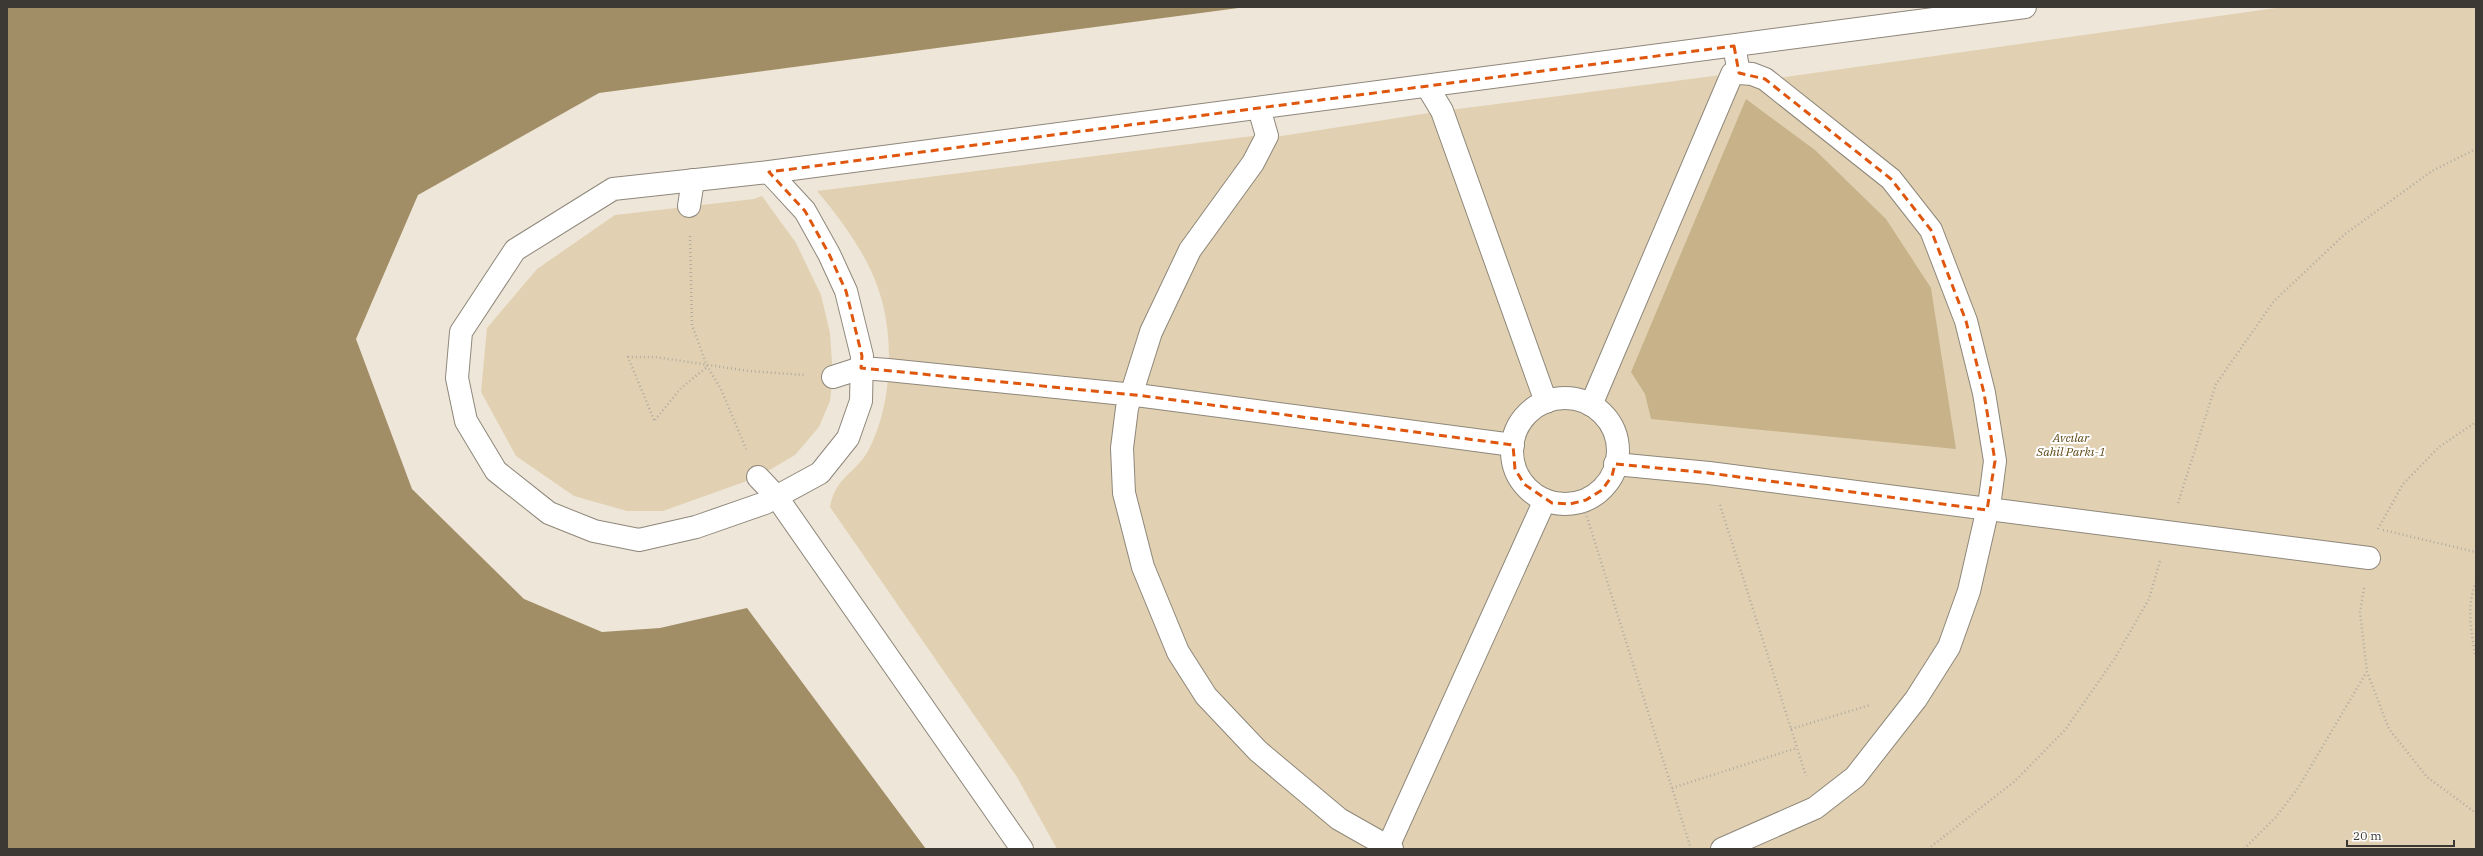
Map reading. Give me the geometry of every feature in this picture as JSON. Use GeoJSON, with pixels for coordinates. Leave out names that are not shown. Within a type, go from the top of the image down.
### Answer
{"type":"FeatureCollection","features":[{"type":"Feature","properties":{"kind":"street"},"geometry":{"type":"LineString","coordinates":[[770,172],[805,211],[829,254],[846,291],[862,356],[861,400],[848,438],[820,473],[765,503],[696,527],[638,540],[594,531],[549,513],[496,471],[466,421],[457,378],[461,332],[514,250],[613,189],[770,172],[2025,7]]}},
{"type":"Feature","properties":{"kind":"street"},"geometry":{"type":"LineString","coordinates":[[1734,46],[1739,73]]}},
{"type":"Feature","properties":{"kind":"street"},"geometry":{"type":"LineString","coordinates":[[1591,405],[1732,74],[1752,74],[1765,79],[1891,178],[1931,230],[1966,321],[1984,393],[1995,461],[1987,510],[1969,591],[1949,647],[1916,699],[1856,777],[1815,808],[1722,849]]}},
{"type":"Feature","properties":{"kind":"street"},"geometry":{"type":"LineString","coordinates":[[1427,86],[1442,111],[1546,402]]}},
{"type":"Feature","properties":{"kind":"street"},"geometry":{"type":"LineString","coordinates":[[1259,108],[1267,136],[1253,163],[1190,250],[1151,332],[1131,395],[1122,448],[1124,493],[1143,567],[1178,652],[1206,696],[1258,751],[1339,819],[1389,848],[1545,500]]}},
{"type":"Feature","properties":{"kind":"street"},"geometry":{"type":"LineString","coordinates":[[689,206],[693,180]]}},
{"type":"Feature","properties":{"kind":"street"},"geometry":{"type":"LineString","coordinates":[[833,377],[861,368],[1131,395],[1513,445]]}},
{"type":"Feature","properties":{"kind":"street"},"geometry":{"type":"LineString","coordinates":[[1567,398],[1585,401],[1591,405],[1600,411],[1612,424],[1618,441],[1618,459],[1612,476],[1602,490],[1582,501],[1570,504],[1552,503],[1545,500],[1524,484],[1515,469],[1513,445],[1514,435],[1522,420],[1534,407],[1546,402],[1567,398]]}},
{"type":"Feature","properties":{"kind":"street"},"geometry":{"type":"LineString","coordinates":[[1615,464],[1709,473],[2369,558]]}},
{"type":"Feature","properties":{"kind":"street"},"geometry":{"type":"LineString","coordinates":[[758,477],[776,496],[1022,849]]}},
{"type":"Feature","properties":{"kind":"path"},"geometry":{"type":"LineString","coordinates":[[1928,849],[2015,781],[2065,730],[2115,658],[2149,598],[2216,384],[2274,302],[2345,234],[2432,171],[2476,149]]}},
{"type":"Feature","properties":{"kind":"path"},"geometry":{"type":"LineString","coordinates":[[689,206],[692,325],[707,366],[721,389],[758,477]]}},
{"type":"Feature","properties":{"kind":"path"},"geometry":{"type":"LineString","coordinates":[[707,366],[681,388],[654,420],[628,357],[655,357],[707,366],[833,377]]}},
{"type":"Feature","properties":{"kind":"path"},"geometry":{"type":"LineString","coordinates":[[2476,422],[2439,447],[2403,484],[2378,529],[2369,558],[2360,612],[2367,672],[2389,729],[2427,777],[2476,813]]}},
{"type":"Feature","properties":{"kind":"path"},"geometry":{"type":"LineString","coordinates":[[1709,473],[1815,808]]}},
{"type":"Feature","properties":{"kind":"path"},"geometry":{"type":"LineString","coordinates":[[1582,501],[1690,849]]}},
{"type":"Feature","properties":{"kind":"path"},"geometry":{"type":"LineString","coordinates":[[2378,529],[2476,552]]}},
{"type":"Feature","properties":{"kind":"path"},"geometry":{"type":"LineString","coordinates":[[2476,582],[2473,590],[2470,628],[2476,658]]}},
{"type":"Feature","properties":{"kind":"path"},"geometry":{"type":"LineString","coordinates":[[2244,849],[2276,817],[2298,788],[2367,672]]}},
{"type":"Feature","properties":{"kind":"path"},"geometry":{"type":"LineString","coordinates":[[1791,729],[1870,704]]}},
{"type":"Feature","properties":{"kind":"path"},"geometry":{"type":"LineString","coordinates":[[1671,788],[1797,748]]}},
{"type":"Feature","properties":{"kind":"highlighted area"},"geometry":{"type":"Polygon","coordinates":[[[1734,46],[1739,73],[1765,79],[1891,179],[1931,230],[1966,321],[1984,393],[1995,461],[1987,510],[1709,473],[1615,464],[1612,476],[1602,490],[1586,500],[1570,504],[1552,503],[1524,484],[1515,469],[1513,445],[1144,396],[861,368],[862,356],[846,291],[829,254],[805,211],[769,172],[1734,46]]]}},
{"type":"Feature","properties":{"kind":"green space","name":"Avcılar Sahil Parkı-1"},"geometry":{"type":"Polygon","coordinates":[[[2283,7],[2476,7],[2476,849],[1057,849],[1017,777],[830,507],[837,488],[846,476],[863,459],[876,433],[882,414],[886,393],[889,351],[884,310],[879,291],[868,264],[835,213],[817,191],[1261,135],[1275,137],[1442,111],[1744,72],[1757,81],[2283,7]]]}},
{"type":"Feature","properties":{"kind":"green space"},"geometry":{"type":"Polygon","coordinates":[[[762,196],[796,243],[821,295],[830,333],[833,377],[830,401],[819,427],[795,455],[758,477],[663,511],[627,511],[574,496],[516,456],[481,392],[487,328],[537,269],[615,215],[754,199],[762,196]]]}},
{"type":"Feature","properties":{"kind":"shaded area"},"geometry":{"type":"Polygon","coordinates":[[[7,7],[1246,7],[599,93],[418,195],[356,339],[412,489],[524,599],[602,632],[660,628],[747,608],[926,849],[7,849],[7,7]]]}},
{"type":"Feature","properties":{"kind":"shaded area"},"geometry":{"type":"Polygon","coordinates":[[[1746,99],[1815,150],[1886,219],[1931,288],[1956,449],[1651,419],[1645,394],[1631,372],[1746,99]]]}}]}
